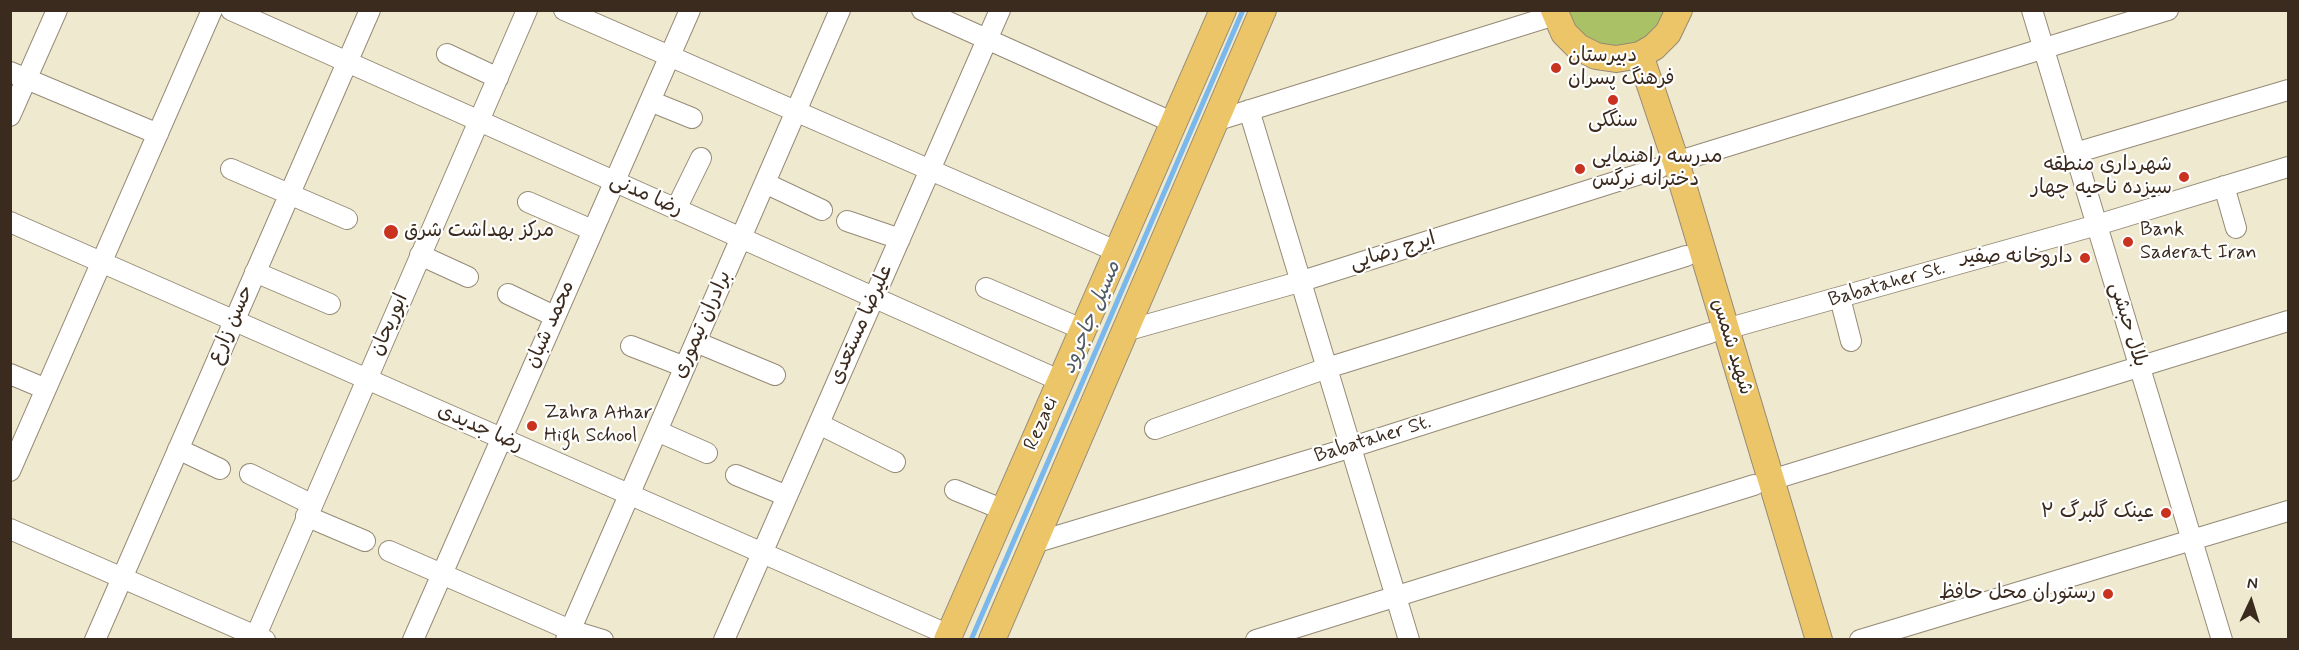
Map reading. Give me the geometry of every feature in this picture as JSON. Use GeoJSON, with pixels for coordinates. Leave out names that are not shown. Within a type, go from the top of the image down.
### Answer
{"type":"FeatureCollection","features":[{"type":"Feature","properties":{"kind":"main road","name":"Rezaei"},"geometry":{"type":"LineString","coordinates":[[948,637],[1223,10]]}},
{"type":"Feature","properties":{"kind":"main road","name":"Rezaei"},"geometry":{"type":"LineString","coordinates":[[1000,633],[1034,543],[1263,10]]}},
{"type":"Feature","properties":{"kind":"main road"},"geometry":{"type":"LineString","coordinates":[[1555,13],[1564,33],[1578,47],[1596,56],[1634,57],[1668,33],[1678,10]]}},
{"type":"Feature","properties":{"kind":"main road","name":"شهید شمس"},"geometry":{"type":"LineString","coordinates":[[1634,57],[1763,483],[1802,639]]}},
{"type":"Feature","properties":{"kind":"main road","name":"شهید شمس"},"geometry":{"type":"LineString","coordinates":[[1667,165],[1686,256],[1718,331]]}},
{"type":"Feature","properties":{"kind":"main road","name":"شهید شمس"},"geometry":{"type":"LineString","coordinates":[[1763,483],[1819,639]]}},
{"type":"Feature","properties":{"kind":"street"},"geometry":{"type":"LineString","coordinates":[[10,116],[19,75],[57,10]]}},
{"type":"Feature","properties":{"kind":"street"},"geometry":{"type":"LineString","coordinates":[[10,471],[17,437],[46,389],[212,10]]}},
{"type":"Feature","properties":{"kind":"street","name":"رضا مدنی"},"geometry":{"type":"LineString","coordinates":[[231,10],[1061,381]]}},
{"type":"Feature","properties":{"kind":"street","name":"حسن زارع"},"geometry":{"type":"LineString","coordinates":[[96,639],[370,10]]}},
{"type":"Feature","properties":{"kind":"street","name":"ابوریحان"},"geometry":{"type":"LineString","coordinates":[[258,638],[309,510],[527,10]]}},
{"type":"Feature","properties":{"kind":"street"},"geometry":{"type":"LineString","coordinates":[[564,10],[1118,252]]}},
{"type":"Feature","properties":{"kind":"street","name":"محمد شبان"},"geometry":{"type":"LineString","coordinates":[[413,639],[690,10]]}},
{"type":"Feature","properties":{"kind":"street","name":"برادران تیموری"},"geometry":{"type":"LineString","coordinates":[[568,635],[840,10]]}},
{"type":"Feature","properties":{"kind":"street"},"geometry":{"type":"LineString","coordinates":[[922,10],[1174,123]]}},
{"type":"Feature","properties":{"kind":"street","name":"علیرضا مستعدی"},"geometry":{"type":"LineString","coordinates":[[724,639],[1000,10]]}},
{"type":"Feature","properties":{"kind":"street","name":"بلال حبشی"},"geometry":{"type":"LineString","coordinates":[[2032,10],[2222,639]]}},
{"type":"Feature","properties":{"kind":"street","name":"ایرج رضایی"},"geometry":{"type":"LineString","coordinates":[[1125,331],[1299,282],[2168,10]]}},
{"type":"Feature","properties":{"kind":"street"},"geometry":{"type":"LineString","coordinates":[[1215,121],[1555,13]]}},
{"type":"Feature","properties":{"kind":"street"},"geometry":{"type":"LineString","coordinates":[[447,54],[498,78]]}},
{"type":"Feature","properties":{"kind":"street"},"geometry":{"type":"LineString","coordinates":[[19,75],[158,134]]}},
{"type":"Feature","properties":{"kind":"street"},"geometry":{"type":"LineString","coordinates":[[2075,153],[2289,90]]}},
{"type":"Feature","properties":{"kind":"street"},"geometry":{"type":"LineString","coordinates":[[650,101],[692,118]]}},
{"type":"Feature","properties":{"kind":"street"},"geometry":{"type":"LineString","coordinates":[[1249,110],[1349,448],[1409,639]]}},
{"type":"Feature","properties":{"kind":"street"},"geometry":{"type":"LineString","coordinates":[[676,209],[701,158]]}},
{"type":"Feature","properties":{"kind":"street","name":"Babataher St."},"geometry":{"type":"LineString","coordinates":[[1034,543],[1349,448],[1718,331],[2097,225],[2289,166]]}},
{"type":"Feature","properties":{"kind":"street"},"geometry":{"type":"LineString","coordinates":[[231,170],[347,219]]}},
{"type":"Feature","properties":{"kind":"street"},"geometry":{"type":"LineString","coordinates":[[765,183],[822,210]]}},
{"type":"Feature","properties":{"kind":"street"},"geometry":{"type":"LineString","coordinates":[[2224,186],[2236,228]]}},
{"type":"Feature","properties":{"kind":"street"},"geometry":{"type":"LineString","coordinates":[[528,202],[592,230]]}},
{"type":"Feature","properties":{"kind":"street"},"geometry":{"type":"LineString","coordinates":[[847,221],[900,239]]}},
{"type":"Feature","properties":{"kind":"street","name":"رضا جدیدی"},"geometry":{"type":"LineString","coordinates":[[10,222],[763,553],[948,637]]}},
{"type":"Feature","properties":{"kind":"street"},"geometry":{"type":"LineString","coordinates":[[420,255],[468,277]]}},
{"type":"Feature","properties":{"kind":"street"},"geometry":{"type":"LineString","coordinates":[[1155,429],[1327,368],[1686,256]]}},
{"type":"Feature","properties":{"kind":"street"},"geometry":{"type":"LineString","coordinates":[[255,272],[330,304]]}},
{"type":"Feature","properties":{"kind":"street"},"geometry":{"type":"LineString","coordinates":[[986,288],[1084,330]]}},
{"type":"Feature","properties":{"kind":"street"},"geometry":{"type":"LineString","coordinates":[[508,294],[554,316]]}},
{"type":"Feature","properties":{"kind":"street"},"geometry":{"type":"LineString","coordinates":[[1840,298],[1851,341]]}},
{"type":"Feature","properties":{"kind":"street"},"geometry":{"type":"LineString","coordinates":[[1256,639],[2289,321]]}},
{"type":"Feature","properties":{"kind":"street"},"geometry":{"type":"LineString","coordinates":[[696,342],[775,375]]}},
{"type":"Feature","properties":{"kind":"street"},"geometry":{"type":"LineString","coordinates":[[631,346],[685,367]]}},
{"type":"Feature","properties":{"kind":"street"},"geometry":{"type":"LineString","coordinates":[[10,374],[46,389]]}},
{"type":"Feature","properties":{"kind":"street"},"geometry":{"type":"LineString","coordinates":[[819,424],[895,462]]}},
{"type":"Feature","properties":{"kind":"street"},"geometry":{"type":"LineString","coordinates":[[657,431],[707,453]]}},
{"type":"Feature","properties":{"kind":"street"},"geometry":{"type":"LineString","coordinates":[[178,449],[220,469]]}},
{"type":"Feature","properties":{"kind":"street"},"geometry":{"type":"LineString","coordinates":[[250,474],[365,541]]}},
{"type":"Feature","properties":{"kind":"street"},"geometry":{"type":"LineString","coordinates":[[736,475],[787,496]]}},
{"type":"Feature","properties":{"kind":"street"},"geometry":{"type":"LineString","coordinates":[[955,490],[1004,510]]}},
{"type":"Feature","properties":{"kind":"street"},"geometry":{"type":"LineString","coordinates":[[1860,639],[2289,511]]}},
{"type":"Feature","properties":{"kind":"street"},"geometry":{"type":"LineString","coordinates":[[10,529],[258,638]]}},
{"type":"Feature","properties":{"kind":"street"},"geometry":{"type":"LineString","coordinates":[[389,551],[568,635],[603,639]]}},
{"type":"Feature","properties":{"kind":"green space"},"geometry":{"type":"Polygon","coordinates":[[[1567,11],[1668,11],[1658,31],[1629,48],[1596,45],[1582,35],[1571,22],[1567,11]]]}},
{"type":"Feature","properties":{"kind":"waterway","name":"مسیل جاجرود"},"geometry":{"type":"LineString","coordinates":[[971,640],[1243,10]]}},
{"type":"Feature","properties":{"kind":"place","name":"دبیرستان فرهنگ پسران"},"geometry":{"type":"Point","coordinates":[1556,68]}},
{"type":"Feature","properties":{"kind":"place","name":"سنگکی"},"geometry":{"type":"Point","coordinates":[1613,100]}},
{"type":"Feature","properties":{"kind":"place","name":"مدرسه راهنمایی دخترانه نرگس"},"geometry":{"type":"Point","coordinates":[1580,169]}},
{"type":"Feature","properties":{"kind":"place","name":"شهرداری منطقه سیزده ناحیه چهار"},"geometry":{"type":"Point","coordinates":[2184,177]}},
{"type":"Feature","properties":{"kind":"place","name":"مرکز بهداشت شرق"},"geometry":{"type":"Point","coordinates":[391,232]}},
{"type":"Feature","properties":{"kind":"place","name":"Bank Saderat Iran"},"geometry":{"type":"Point","coordinates":[2128,242]}},
{"type":"Feature","properties":{"kind":"place","name":"داروخانه صفیر"},"geometry":{"type":"Point","coordinates":[2085,258]}},
{"type":"Feature","properties":{"kind":"place","name":"Zahra Athar High School"},"geometry":{"type":"Point","coordinates":[532,426]}},
{"type":"Feature","properties":{"kind":"place","name":"عینک گلبرگ ۲"},"geometry":{"type":"Point","coordinates":[2166,513]}},
{"type":"Feature","properties":{"kind":"place","name":"رستوران محل حافظ"},"geometry":{"type":"Point","coordinates":[2108,594]}}]}
